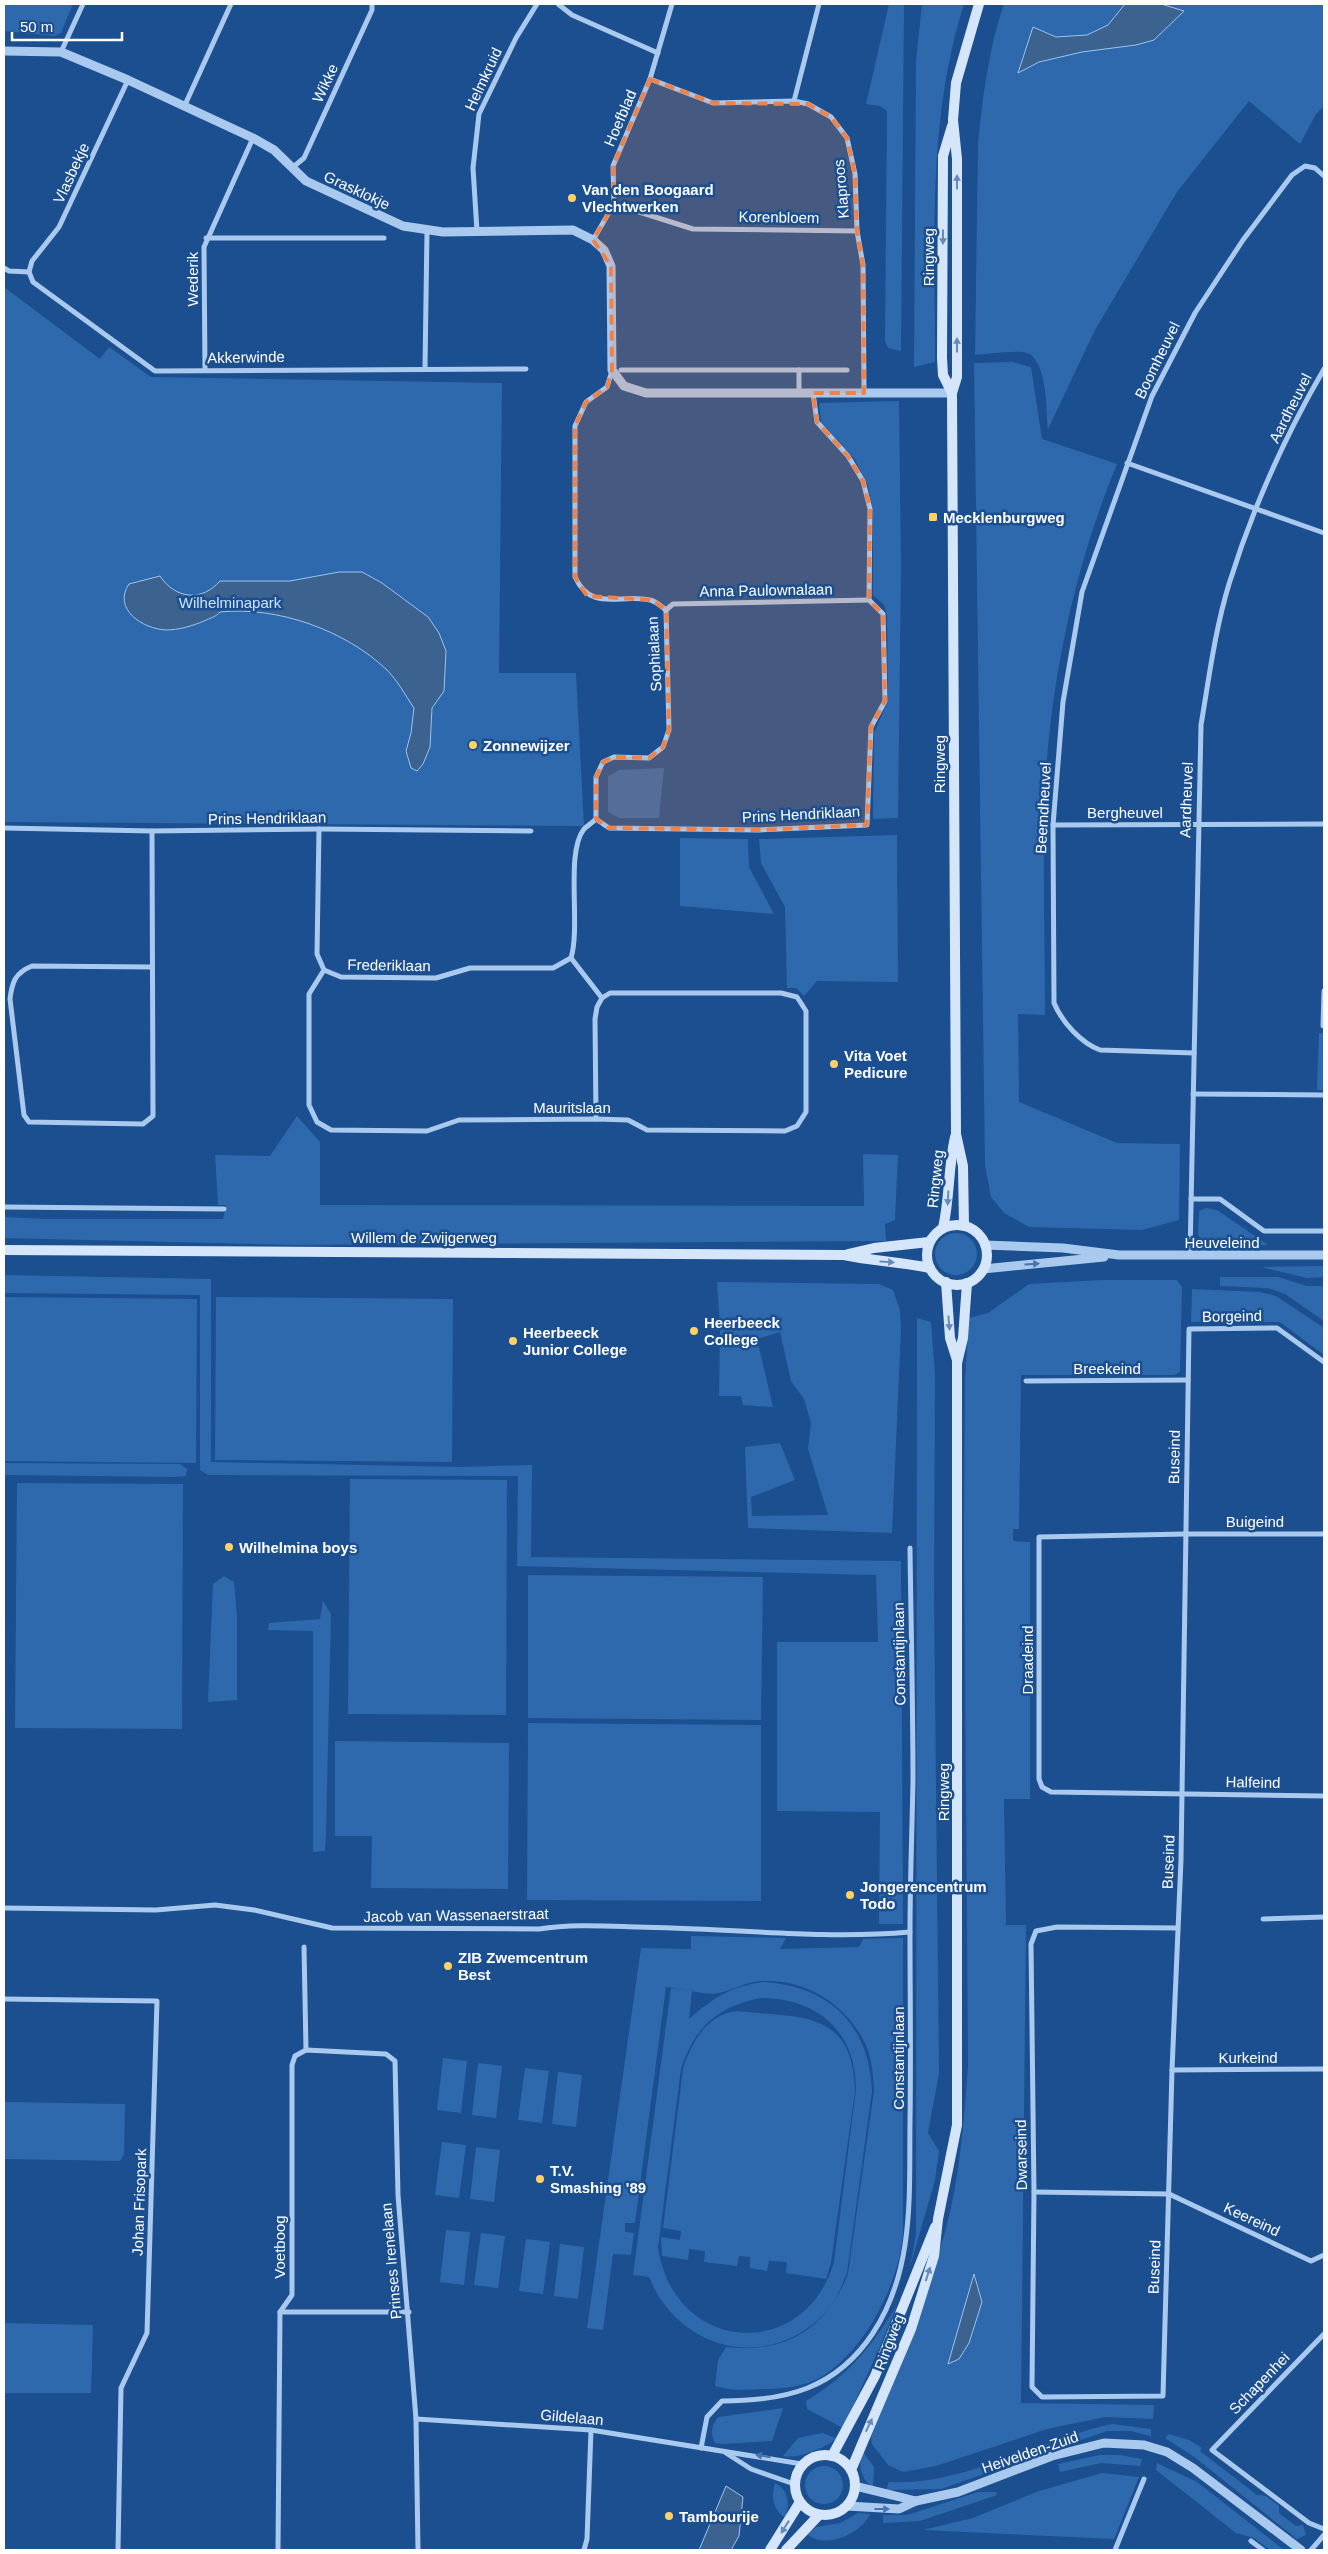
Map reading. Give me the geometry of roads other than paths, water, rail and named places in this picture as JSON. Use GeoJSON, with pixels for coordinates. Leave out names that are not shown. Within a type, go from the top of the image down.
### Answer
{"type":"FeatureCollection","features":[{"type":"Feature","properties":{"kind":"main road","name":"Ringweg"},"geometry":{"type":"LineString","coordinates":[[964,1226],[963,1166],[956,1134],[952,393],[957,377],[956,159],[953,120],[956,83],[979,4]]}},
{"type":"Feature","properties":{"kind":"main road","name":"Ringweg"},"geometry":{"type":"LineString","coordinates":[[952,393],[943,375],[942,358],[943,156],[953,120]]}},
{"type":"Feature","properties":{"kind":"main road","name":"Ringweg"},"geometry":{"type":"LineString","coordinates":[[944,1228],[948,1202],[949,1166],[956,1134]]}},
{"type":"Feature","properties":{"kind":"main road"},"geometry":{"type":"LineString","coordinates":[[964,1226],[974,1230],[985,1245],[987,1254],[983,1269],[967,1283],[946,1282],[935,1275],[930,1268],[927,1253],[929,1242],[944,1228],[964,1226]]}},
{"type":"Feature","properties":{"kind":"main road","name":"Willem de Zwijgerweg"},"geometry":{"type":"LineString","coordinates":[[844,1255],[874,1248],[929,1242]]}},
{"type":"Feature","properties":{"kind":"main road","name":"Willem de Zwijgerweg"},"geometry":{"type":"LineString","coordinates":[[4,1250],[844,1255],[873,1261],[904,1262],[930,1268]]}},
{"type":"Feature","properties":{"kind":"main road","name":"Ringweg"},"geometry":{"type":"LineString","coordinates":[[946,1282],[950,1338],[957,1363]]}},
{"type":"Feature","properties":{"kind":"main road","name":"Ringweg"},"geometry":{"type":"LineString","coordinates":[[850,2470],[911,2329],[934,2256],[938,2219],[957,2124],[957,1363],[963,1338],[967,1283]]}},
{"type":"Feature","properties":{"kind":"main road","name":"Ringweg"},"geometry":{"type":"LineString","coordinates":[[832,2456],[876,2376],[938,2219]]}},
{"type":"Feature","properties":{"kind":"main road"},"geometry":{"type":"LineString","coordinates":[[832,2456],[842,2461],[850,2470],[855,2486],[853,2497],[847,2506],[829,2515],[819,2515],[808,2511],[800,2502],[794,2484],[802,2464],[811,2458],[832,2456]]}},
{"type":"Feature","properties":{"kind":"main road"},"geometry":{"type":"LineString","coordinates":[[770,2550],[800,2502]]}},
{"type":"Feature","properties":{"kind":"main road"},"geometry":{"type":"LineString","coordinates":[[786,2550],[819,2515]]}},
{"type":"Feature","properties":{"kind":"street"},"geometry":{"type":"LineString","coordinates":[[61,52],[83,4]]}},
{"type":"Feature","properties":{"kind":"street"},"geometry":{"type":"LineString","coordinates":[[184,107],[231,4]]}},
{"type":"Feature","properties":{"kind":"street","name":"Wikke"},"geometry":{"type":"LineString","coordinates":[[292,168],[304,158],[372,10],[372,4]]}},
{"type":"Feature","properties":{"kind":"street","name":"Helmkruid"},"geometry":{"type":"LineString","coordinates":[[478,231],[473,168],[479,114],[516,38],[537,4]]}},
{"type":"Feature","properties":{"kind":"street"},"geometry":{"type":"LineString","coordinates":[[558,4],[572,15],[658,53]]}},
{"type":"Feature","properties":{"kind":"street","name":"Hoefblad"},"geometry":{"type":"LineString","coordinates":[[614,204],[613,166],[650,79],[672,4]]}},
{"type":"Feature","properties":{"kind":"street"},"geometry":{"type":"LineString","coordinates":[[794,102],[819,4]]}},
{"type":"Feature","properties":{"kind":"street","name":"Grasklokje"},"geometry":{"type":"LineString","coordinates":[[4,51],[61,52],[128,80],[253,138],[274,150],[306,181],[403,226],[427,231],[574,230],[593,240],[604,250],[611,266],[617,370]]}},
{"type":"Feature","properties":{"kind":"street","name":"Klaproos"},"geometry":{"type":"LineString","coordinates":[[650,79],[713,103],[794,102],[808,104],[831,117],[847,138],[855,174],[857,231],[863,265],[864,393]]}},
{"type":"Feature","properties":{"kind":"street","name":"Vlasbekje"},"geometry":{"type":"LineString","coordinates":[[29,272],[32,261],[59,227],[128,80]]}},
{"type":"Feature","properties":{"kind":"street","name":"Wederik"},"geometry":{"type":"LineString","coordinates":[[205,370],[204,247],[206,238],[253,138]]}},
{"type":"Feature","properties":{"kind":"street","name":"Boomheuvel"},"geometry":{"type":"LineString","coordinates":[[1127,463],[1152,396],[1195,313],[1254,226],[1292,175],[1305,166],[1315,168],[1324,176]]}},
{"type":"Feature","properties":{"kind":"street"},"geometry":{"type":"LineString","coordinates":[[593,240],[614,204]]}},
{"type":"Feature","properties":{"kind":"street","name":"Korenbloem"},"geometry":{"type":"LineString","coordinates":[[614,204],[693,229],[857,231]]}},
{"type":"Feature","properties":{"kind":"street"},"geometry":{"type":"LineString","coordinates":[[425,368],[427,231]]}},
{"type":"Feature","properties":{"kind":"street"},"geometry":{"type":"LineString","coordinates":[[206,238],[384,238]]}},
{"type":"Feature","properties":{"kind":"street"},"geometry":{"type":"LineString","coordinates":[[4,268],[9,271],[29,272]]}},
{"type":"Feature","properties":{"kind":"street","name":"Akkerwinde"},"geometry":{"type":"LineString","coordinates":[[29,272],[33,282],[147,367],[163,372],[425,368],[526,369]]}},
{"type":"Feature","properties":{"kind":"street","name":"Aardheuvel"},"geometry":{"type":"LineString","coordinates":[[1190,1256],[1200,725],[1216,638],[1229,584],[1257,508],[1301,409],[1324,369]]}},
{"type":"Feature","properties":{"kind":"street"},"geometry":{"type":"LineString","coordinates":[[847,370],[617,370],[624,386],[646,393],[952,393]]}},
{"type":"Feature","properties":{"kind":"street","name":"Sophialaan"},"geometry":{"type":"LineString","coordinates":[[596,820],[596,777],[603,762],[614,757],[649,758],[663,747],[669,730],[666,610],[652,600],[587,596],[580,589],[575,577],[575,426],[586,402],[607,387],[617,370]]}},
{"type":"Feature","properties":{"kind":"street"},"geometry":{"type":"LineString","coordinates":[[799,393],[800,370]]}},
{"type":"Feature","properties":{"kind":"street"},"geometry":{"type":"LineString","coordinates":[[814,393],[817,422],[848,456],[863,481],[870,509],[869,600]]}},
{"type":"Feature","properties":{"kind":"street"},"geometry":{"type":"LineString","coordinates":[[1127,463],[1324,533]]}},
{"type":"Feature","properties":{"kind":"street","name":"Beemdheuvel"},"geometry":{"type":"LineString","coordinates":[[1127,463],[1082,592],[1063,702],[1053,825],[1054,1003],[1060,1016],[1090,1046],[1100,1050],[1194,1053]]}},
{"type":"Feature","properties":{"kind":"street","name":"Anna Paulownalaan"},"geometry":{"type":"LineString","coordinates":[[666,610],[673,604],[869,600]]}},
{"type":"Feature","properties":{"kind":"street","name":"Prins Hendriklaan"},"geometry":{"type":"LineString","coordinates":[[596,820],[609,828],[759,830],[867,825],[870,727],[885,701],[883,614],[869,600]]}},
{"type":"Feature","properties":{"kind":"street"},"geometry":{"type":"LineString","coordinates":[[596,820],[584,830],[575,851],[576,944],[571,958],[602,998],[597,1006],[595,1020],[596,1119]]}},
{"type":"Feature","properties":{"kind":"street","name":"Bergheuvel"},"geometry":{"type":"LineString","coordinates":[[1053,825],[1324,824]]}},
{"type":"Feature","properties":{"kind":"street","name":"Prins Hendriklaan"},"geometry":{"type":"LineString","coordinates":[[4,828],[152,831],[319,829],[531,831]]}},
{"type":"Feature","properties":{"kind":"street"},"geometry":{"type":"LineString","coordinates":[[319,829],[317,954],[324,970]]}},
{"type":"Feature","properties":{"kind":"street"},"geometry":{"type":"LineString","coordinates":[[152,831],[153,1116],[143,1124],[29,1122],[24,1114],[7,999],[12,982],[20,971],[32,966],[152,967]]}},
{"type":"Feature","properties":{"kind":"street","name":"Frederiklaan"},"geometry":{"type":"LineString","coordinates":[[324,970],[340,977],[436,978],[470,968],[553,968],[571,958]]}},
{"type":"Feature","properties":{"kind":"street","name":"Mauritslaan"},"geometry":{"type":"LineString","coordinates":[[324,970],[309,994],[309,1105],[317,1122],[331,1130],[427,1131],[459,1120],[596,1119],[628,1120],[647,1130],[785,1131],[797,1126],[806,1112],[806,1011],[797,997],[781,993],[610,993],[602,998]]}},
{"type":"Feature","properties":{"kind":"street"},"geometry":{"type":"LineString","coordinates":[[1323,1026],[1324,991]]}},
{"type":"Feature","properties":{"kind":"street"},"geometry":{"type":"LineString","coordinates":[[1193,1094],[1324,1094]]}},
{"type":"Feature","properties":{"kind":"street"},"geometry":{"type":"LineString","coordinates":[[1191,1199],[1220,1199],[1264,1231],[1324,1231]]}},
{"type":"Feature","properties":{"kind":"street"},"geometry":{"type":"LineString","coordinates":[[4,1207],[224,1209]]}},
{"type":"Feature","properties":{"kind":"street","name":"Heuveleind"},"geometry":{"type":"LineString","coordinates":[[985,1245],[1063,1248],[1119,1255],[1324,1256]]}},
{"type":"Feature","properties":{"kind":"street","name":"Heuveleind"},"geometry":{"type":"LineString","coordinates":[[983,1269],[1119,1255]]}},
{"type":"Feature","properties":{"kind":"street","name":"Borgeind"},"geometry":{"type":"LineString","coordinates":[[1189,1329],[1277,1328],[1324,1362]]}},
{"type":"Feature","properties":{"kind":"street","name":"Buseind"},"geometry":{"type":"LineString","coordinates":[[1162,2396],[1178,1928],[1189,1329]]}},
{"type":"Feature","properties":{"kind":"street","name":"Breekeind"},"geometry":{"type":"LineString","coordinates":[[1026,1382],[1188,1380]]}},
{"type":"Feature","properties":{"kind":"street","name":"Buigeind"},"geometry":{"type":"LineString","coordinates":[[1185,1534],[1324,1534]]}},
{"type":"Feature","properties":{"kind":"street","name":"Draadeind"},"geometry":{"type":"LineString","coordinates":[[1181,1794],[1051,1792],[1042,1788],[1039,1779],[1039,1537],[1185,1534]]}},
{"type":"Feature","properties":{"kind":"street","name":"Constantijnlaan"},"geometry":{"type":"LineString","coordinates":[[701,2448],[707,2417],[722,2401],[754,2401],[817,2386],[835,2375],[855,2357],[874,2332],[890,2302],[902,2269],[909,2214],[912,1781],[910,1548]]}},
{"type":"Feature","properties":{"kind":"street","name":"Halfeind"},"geometry":{"type":"LineString","coordinates":[[1181,1794],[1324,1796]]}},
{"type":"Feature","properties":{"kind":"street","name":"Jacob van Wassenaerstraat"},"geometry":{"type":"LineString","coordinates":[[4,1908],[156,1910],[215,1905],[254,1910],[332,1928],[539,1929],[562,1925],[692,1928],[860,1936],[910,1932]]}},
{"type":"Feature","properties":{"kind":"street"},"geometry":{"type":"LineString","coordinates":[[1263,1919],[1324,1917]]}},
{"type":"Feature","properties":{"kind":"street","name":"Dwarseind"},"geometry":{"type":"LineString","coordinates":[[1162,2396],[1042,2397],[1032,2387],[1034,2192],[1031,1944],[1036,1931],[1057,1927],[1178,1928]]}},
{"type":"Feature","properties":{"kind":"street"},"geometry":{"type":"LineString","coordinates":[[304,1947],[306,2050]]}},
{"type":"Feature","properties":{"kind":"street","name":"Johan Frisopark"},"geometry":{"type":"LineString","coordinates":[[4,1999],[156,2001],[147,2333],[121,2388],[118,2550]]}},
{"type":"Feature","properties":{"kind":"street","name":"Voetboog"},"geometry":{"type":"LineString","coordinates":[[278,2550],[280,2312],[292,2295],[292,2065],[295,2056],[306,2050]]}},
{"type":"Feature","properties":{"kind":"street","name":"Prinses Irenelaan"},"geometry":{"type":"LineString","coordinates":[[306,2050],[386,2054],[395,2060],[398,2195],[409,2312],[416,2419],[418,2550]]}},
{"type":"Feature","properties":{"kind":"street","name":"Kurkeind"},"geometry":{"type":"LineString","coordinates":[[1172,2070],[1324,2069]]}},
{"type":"Feature","properties":{"kind":"street"},"geometry":{"type":"LineString","coordinates":[[1034,2192],[1168,2194]]}},
{"type":"Feature","properties":{"kind":"street","name":"Keereind"},"geometry":{"type":"LineString","coordinates":[[1168,2194],[1311,2261],[1324,2255]]}},
{"type":"Feature","properties":{"kind":"street"},"geometry":{"type":"LineString","coordinates":[[280,2312],[409,2312]]}},
{"type":"Feature","properties":{"kind":"street","name":"Schapenhei"},"geometry":{"type":"LineString","coordinates":[[1324,2334],[1212,2450],[1309,2523],[1324,2530]]}},
{"type":"Feature","properties":{"kind":"street","name":"Gildelaan"},"geometry":{"type":"LineString","coordinates":[[416,2419],[592,2430],[802,2464]]}},
{"type":"Feature","properties":{"kind":"street"},"geometry":{"type":"LineString","coordinates":[[584,2550],[587,2539],[592,2430]]}},
{"type":"Feature","properties":{"kind":"street","name":"Heivelden-Zuid"},"geometry":{"type":"LineString","coordinates":[[847,2506],[899,2509],[916,2501],[958,2492],[1052,2456],[1104,2443],[1144,2446],[1167,2452],[1193,2468],[1301,2550]]}},
{"type":"Feature","properties":{"kind":"street","name":"Gildelaan"},"geometry":{"type":"LineString","coordinates":[[724,2451],[751,2469],[794,2484]]}},
{"type":"Feature","properties":{"kind":"street"},"geometry":{"type":"LineString","coordinates":[[1114,2550],[1144,2479]]}},
{"type":"Feature","properties":{"kind":"street","name":"Heivelden-Zuid"},"geometry":{"type":"LineString","coordinates":[[855,2486],[916,2501]]}},
{"type":"Feature","properties":{"kind":"street"},"geometry":{"type":"LineString","coordinates":[[1310,2550],[1324,2535]]}},
{"type":"Feature","properties":{"kind":"street"},"geometry":{"type":"LineString","coordinates":[[1251,2541],[1263,2550]]}},
{"type":"Feature","properties":{"kind":"place","name":"Van den Boogaard Vlechtwerken"},"geometry":{"type":"Point","coordinates":[572,198]}},
{"type":"Feature","properties":{"kind":"place","name":"Mecklenburgweg"},"geometry":{"type":"Point","coordinates":[933,517]}},
{"type":"Feature","properties":{"kind":"place","name":"Zonnewijzer"},"geometry":{"type":"Point","coordinates":[473,745]}},
{"type":"Feature","properties":{"kind":"place","name":"Vita Voet Pedicure"},"geometry":{"type":"Point","coordinates":[834,1064]}},
{"type":"Feature","properties":{"kind":"place","name":"Heerbeeck College"},"geometry":{"type":"Point","coordinates":[694,1331]}},
{"type":"Feature","properties":{"kind":"place","name":"Heerbeeck Junior College"},"geometry":{"type":"Point","coordinates":[513,1341]}},
{"type":"Feature","properties":{"kind":"place","name":"Wilhelmina boys"},"geometry":{"type":"Point","coordinates":[229,1547]}},
{"type":"Feature","properties":{"kind":"place","name":"Jongerencentrum Todo"},"geometry":{"type":"Point","coordinates":[850,1895]}},
{"type":"Feature","properties":{"kind":"place","name":"ZIB Zwemcentrum Best"},"geometry":{"type":"Point","coordinates":[448,1966]}},
{"type":"Feature","properties":{"kind":"place","name":"T.V. Smashing '89"},"geometry":{"type":"Point","coordinates":[540,2179]}},
{"type":"Feature","properties":{"kind":"place","name":"Tambourije"},"geometry":{"type":"Point","coordinates":[669,2516]}},
{"type":"Feature","properties":{"kind":"park label","name":"Wilhelminapark"},"geometry":{"type":"Point","coordinates":[230,602]}}]}
